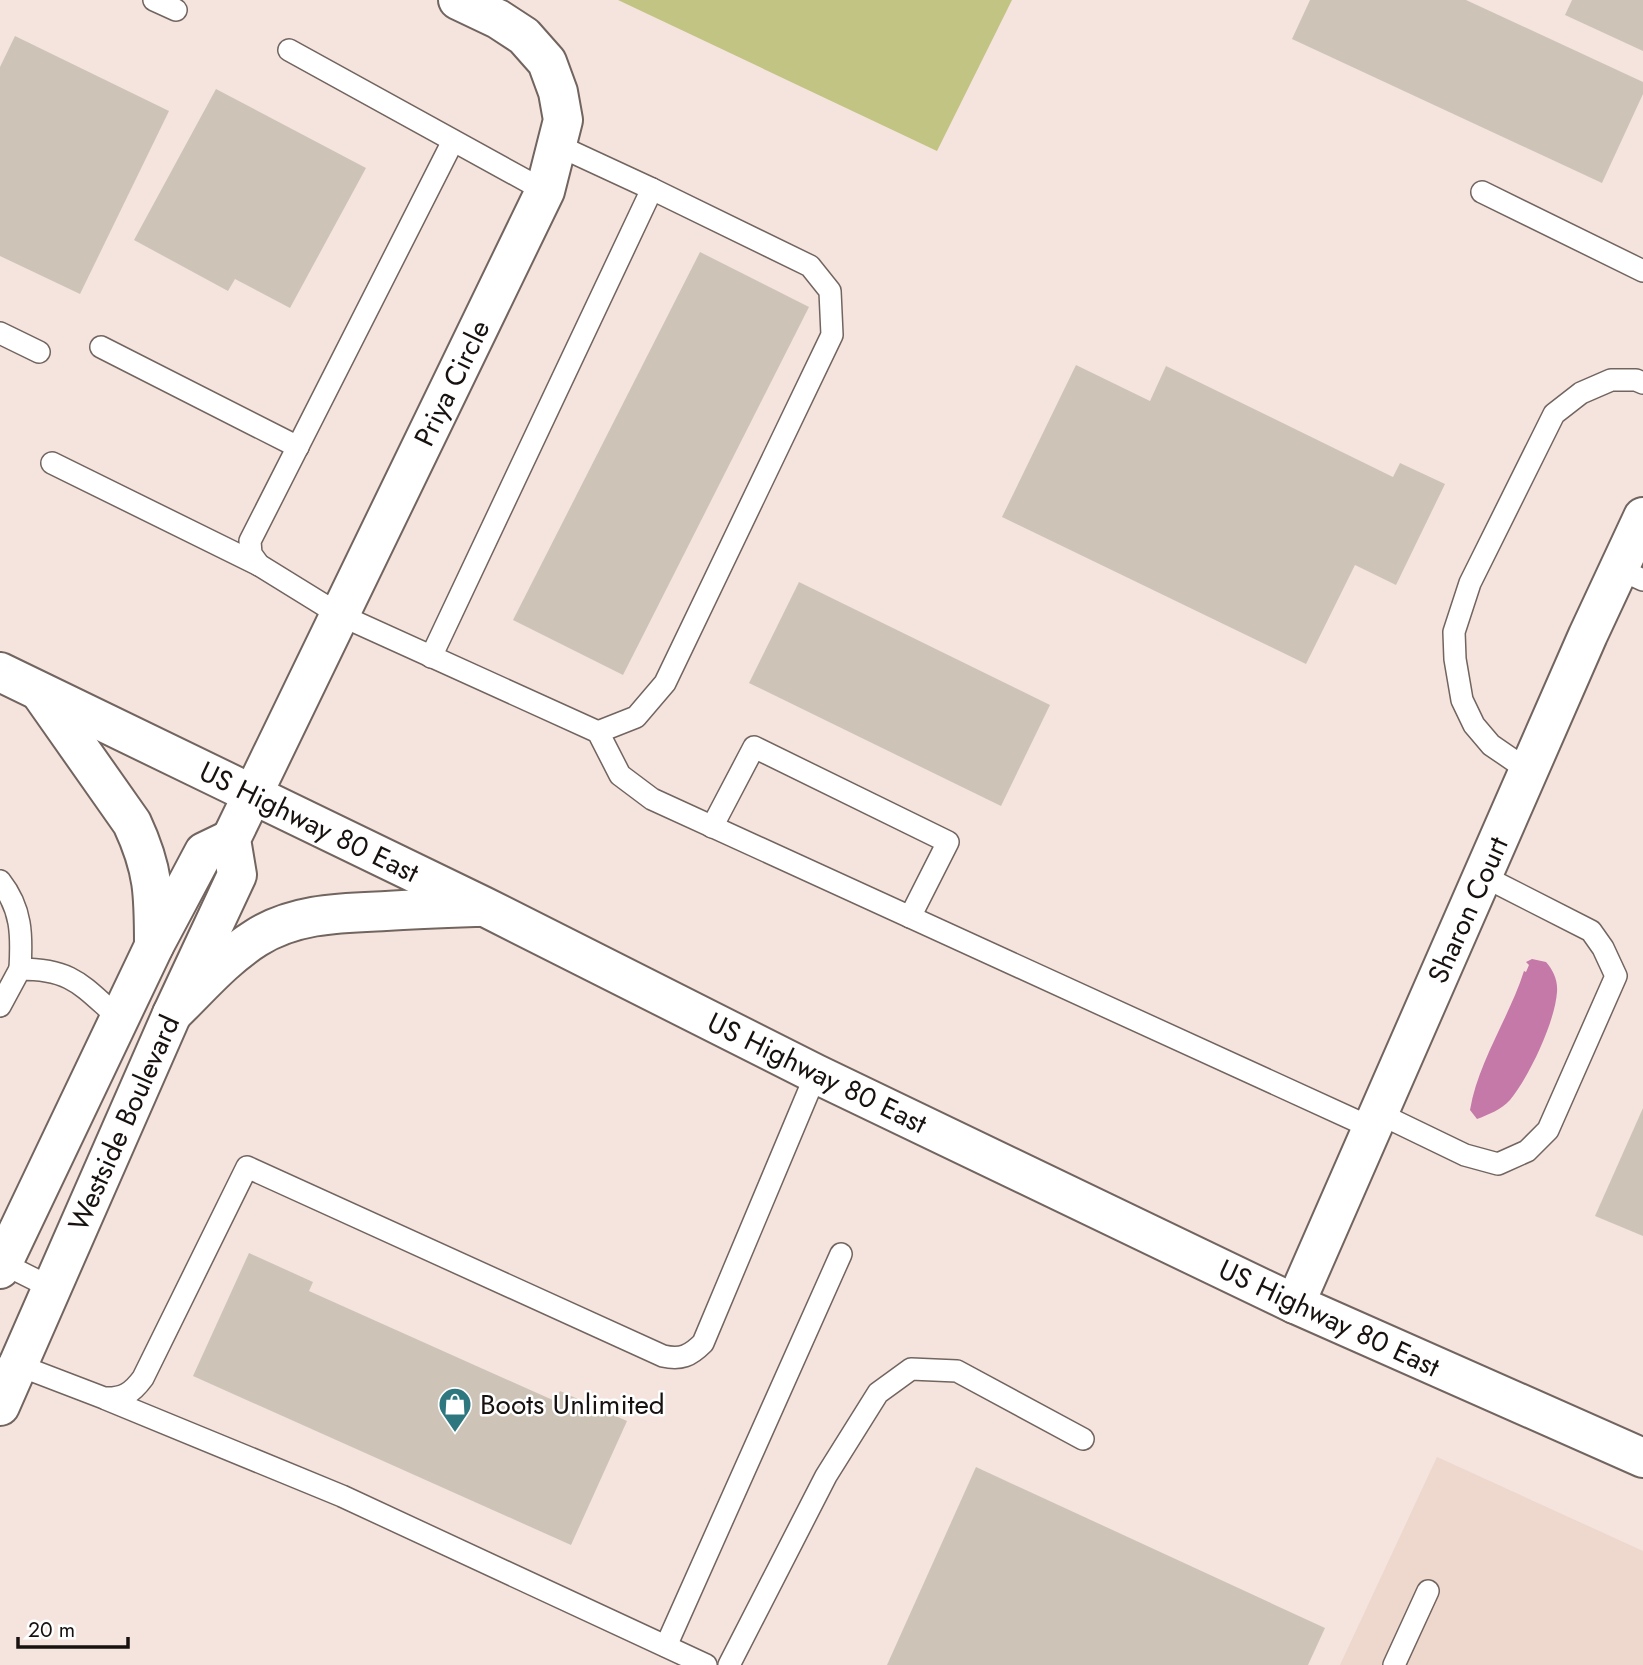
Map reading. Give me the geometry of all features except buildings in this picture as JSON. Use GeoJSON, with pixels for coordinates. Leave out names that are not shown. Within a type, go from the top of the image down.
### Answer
{"type":"FeatureCollection","features":[{"type":"Feature","properties":{"kind":"street","name":"Priya Circle"},"geometry":{"type":"LineString","coordinates":[[252,795],[545,191],[564,120],[558,92],[547,62],[524,36],[498,19],[458,0]]}},
{"type":"Feature","properties":{"kind":"street","name":"Sharon Court"},"geometry":{"type":"LineString","coordinates":[[1295,1304],[1529,771],[1631,575],[1643,517]]}},
{"type":"Feature","properties":{"kind":"street","name":"US Highway 80 East"},"geometry":{"type":"LineString","coordinates":[[0,672],[483,906],[816,1074],[1295,1304],[1643,1458]]}},
{"type":"Feature","properties":{"kind":"street"},"geometry":{"type":"LineString","coordinates":[[39,691],[132,823],[142,845],[154,892],[154,946]]}},
{"type":"Feature","properties":{"kind":"street"},"geometry":{"type":"LineString","coordinates":[[231,839],[252,795]]}},
{"type":"Feature","properties":{"kind":"street","name":"Westside Boulevard"},"geometry":{"type":"LineString","coordinates":[[0,1406],[9,1362],[52,1287],[172,1014],[237,875],[231,839],[204,852],[154,946],[1,1264]]}},
{"type":"Feature","properties":{"kind":"street"},"geometry":{"type":"LineString","coordinates":[[172,1014],[234,952],[283,923],[304,917],[339,913],[483,906]]}},
{"type":"Feature","properties":{"kind":"lane"},"geometry":{"type":"LineString","coordinates":[[154,0],[176,10]]}},
{"type":"Feature","properties":{"kind":"lane"},"geometry":{"type":"LineString","coordinates":[[289,50],[545,191]]}},
{"type":"Feature","properties":{"kind":"lane"},"geometry":{"type":"LineString","coordinates":[[259,565],[251,554],[250,541],[453,141]]}},
{"type":"Feature","properties":{"kind":"lane"},"geometry":{"type":"LineString","coordinates":[[557,145],[810,265],[830,291],[832,335],[664,684],[636,717],[598,732]]}},
{"type":"Feature","properties":{"kind":"lane"},"geometry":{"type":"LineString","coordinates":[[431,657],[653,189]]}},
{"type":"Feature","properties":{"kind":"lane"},"geometry":{"type":"LineString","coordinates":[[1482,192],[1643,271]]}},
{"type":"Feature","properties":{"kind":"lane"},"geometry":{"type":"LineString","coordinates":[[0,333],[39,352]]}},
{"type":"Feature","properties":{"kind":"lane"},"geometry":{"type":"LineString","coordinates":[[101,347],[298,447]]}},
{"type":"Feature","properties":{"kind":"lane"},"geometry":{"type":"LineString","coordinates":[[1529,771],[1492,745],[1474,725],[1462,699],[1455,659],[1454,632],[1470,583],[1554,414],[1581,393],[1611,380],[1636,380],[1643,383]]}},
{"type":"Feature","properties":{"kind":"lane"},"geometry":{"type":"LineString","coordinates":[[52,463],[259,565],[340,615],[598,732],[620,775],[652,799],[911,917],[1375,1121],[1465,1155],[1498,1164],[1527,1151],[1548,1130],[1616,976],[1603,948],[1591,931],[1483,876]]}},
{"type":"Feature","properties":{"kind":"lane"},"geometry":{"type":"LineString","coordinates":[[712,827],[754,747],[948,842],[911,917]]}},
{"type":"Feature","properties":{"kind":"lane"},"geometry":{"type":"LineString","coordinates":[[0,881],[9,892],[22,930],[20,969],[0,1006]]}},
{"type":"Feature","properties":{"kind":"lane"},"geometry":{"type":"LineString","coordinates":[[20,969],[45,969],[72,978],[119,1018]]}},
{"type":"Feature","properties":{"kind":"lane"},"geometry":{"type":"LineString","coordinates":[[104,1398],[120,1398],[133,1391],[144,1378],[247,1167],[663,1356],[677,1359],[692,1355],[703,1343],[816,1074]]}},
{"type":"Feature","properties":{"kind":"lane"},"geometry":{"type":"LineString","coordinates":[[666,1646],[841,1254]]}},
{"type":"Feature","properties":{"kind":"lane"},"geometry":{"type":"LineString","coordinates":[[1,1264],[52,1287]]}},
{"type":"Feature","properties":{"kind":"lane"},"geometry":{"type":"LineString","coordinates":[[9,1362],[342,1496],[706,1665]]}},
{"type":"Feature","properties":{"kind":"lane"},"geometry":{"type":"LineString","coordinates":[[729,1665],[826,1476],[878,1393],[911,1369],[957,1370],[1083,1439]]}},
{"type":"Feature","properties":{"kind":"lane"},"geometry":{"type":"LineString","coordinates":[[1394,1665],[1428,1591]]}},
{"type":"Feature","properties":{"kind":"shaded area"},"geometry":{"type":"Polygon","coordinates":[[[1532,959],[1546,962],[1556,979],[1555,1004],[1546,1033],[1533,1064],[1510,1100],[1499,1109],[1477,1119],[1470,1110],[1474,1092],[1524,971],[1526,972],[1529,965],[1526,962],[1532,959]]]}},
{"type":"Feature","properties":{"kind":"shaded area"},"geometry":{"type":"Polygon","coordinates":[[[1437,1457],[1643,1551],[1643,1665],[1340,1665],[1437,1457]]]}},
{"type":"Feature","properties":{"kind":"green space"},"geometry":{"type":"Polygon","coordinates":[[[618,0],[1012,0],[937,151],[618,0]]]}},
{"type":"Feature","properties":{"kind":"place","name":"Boots Unlimited"},"geometry":{"type":"Point","coordinates":[455,1434]}}]}
